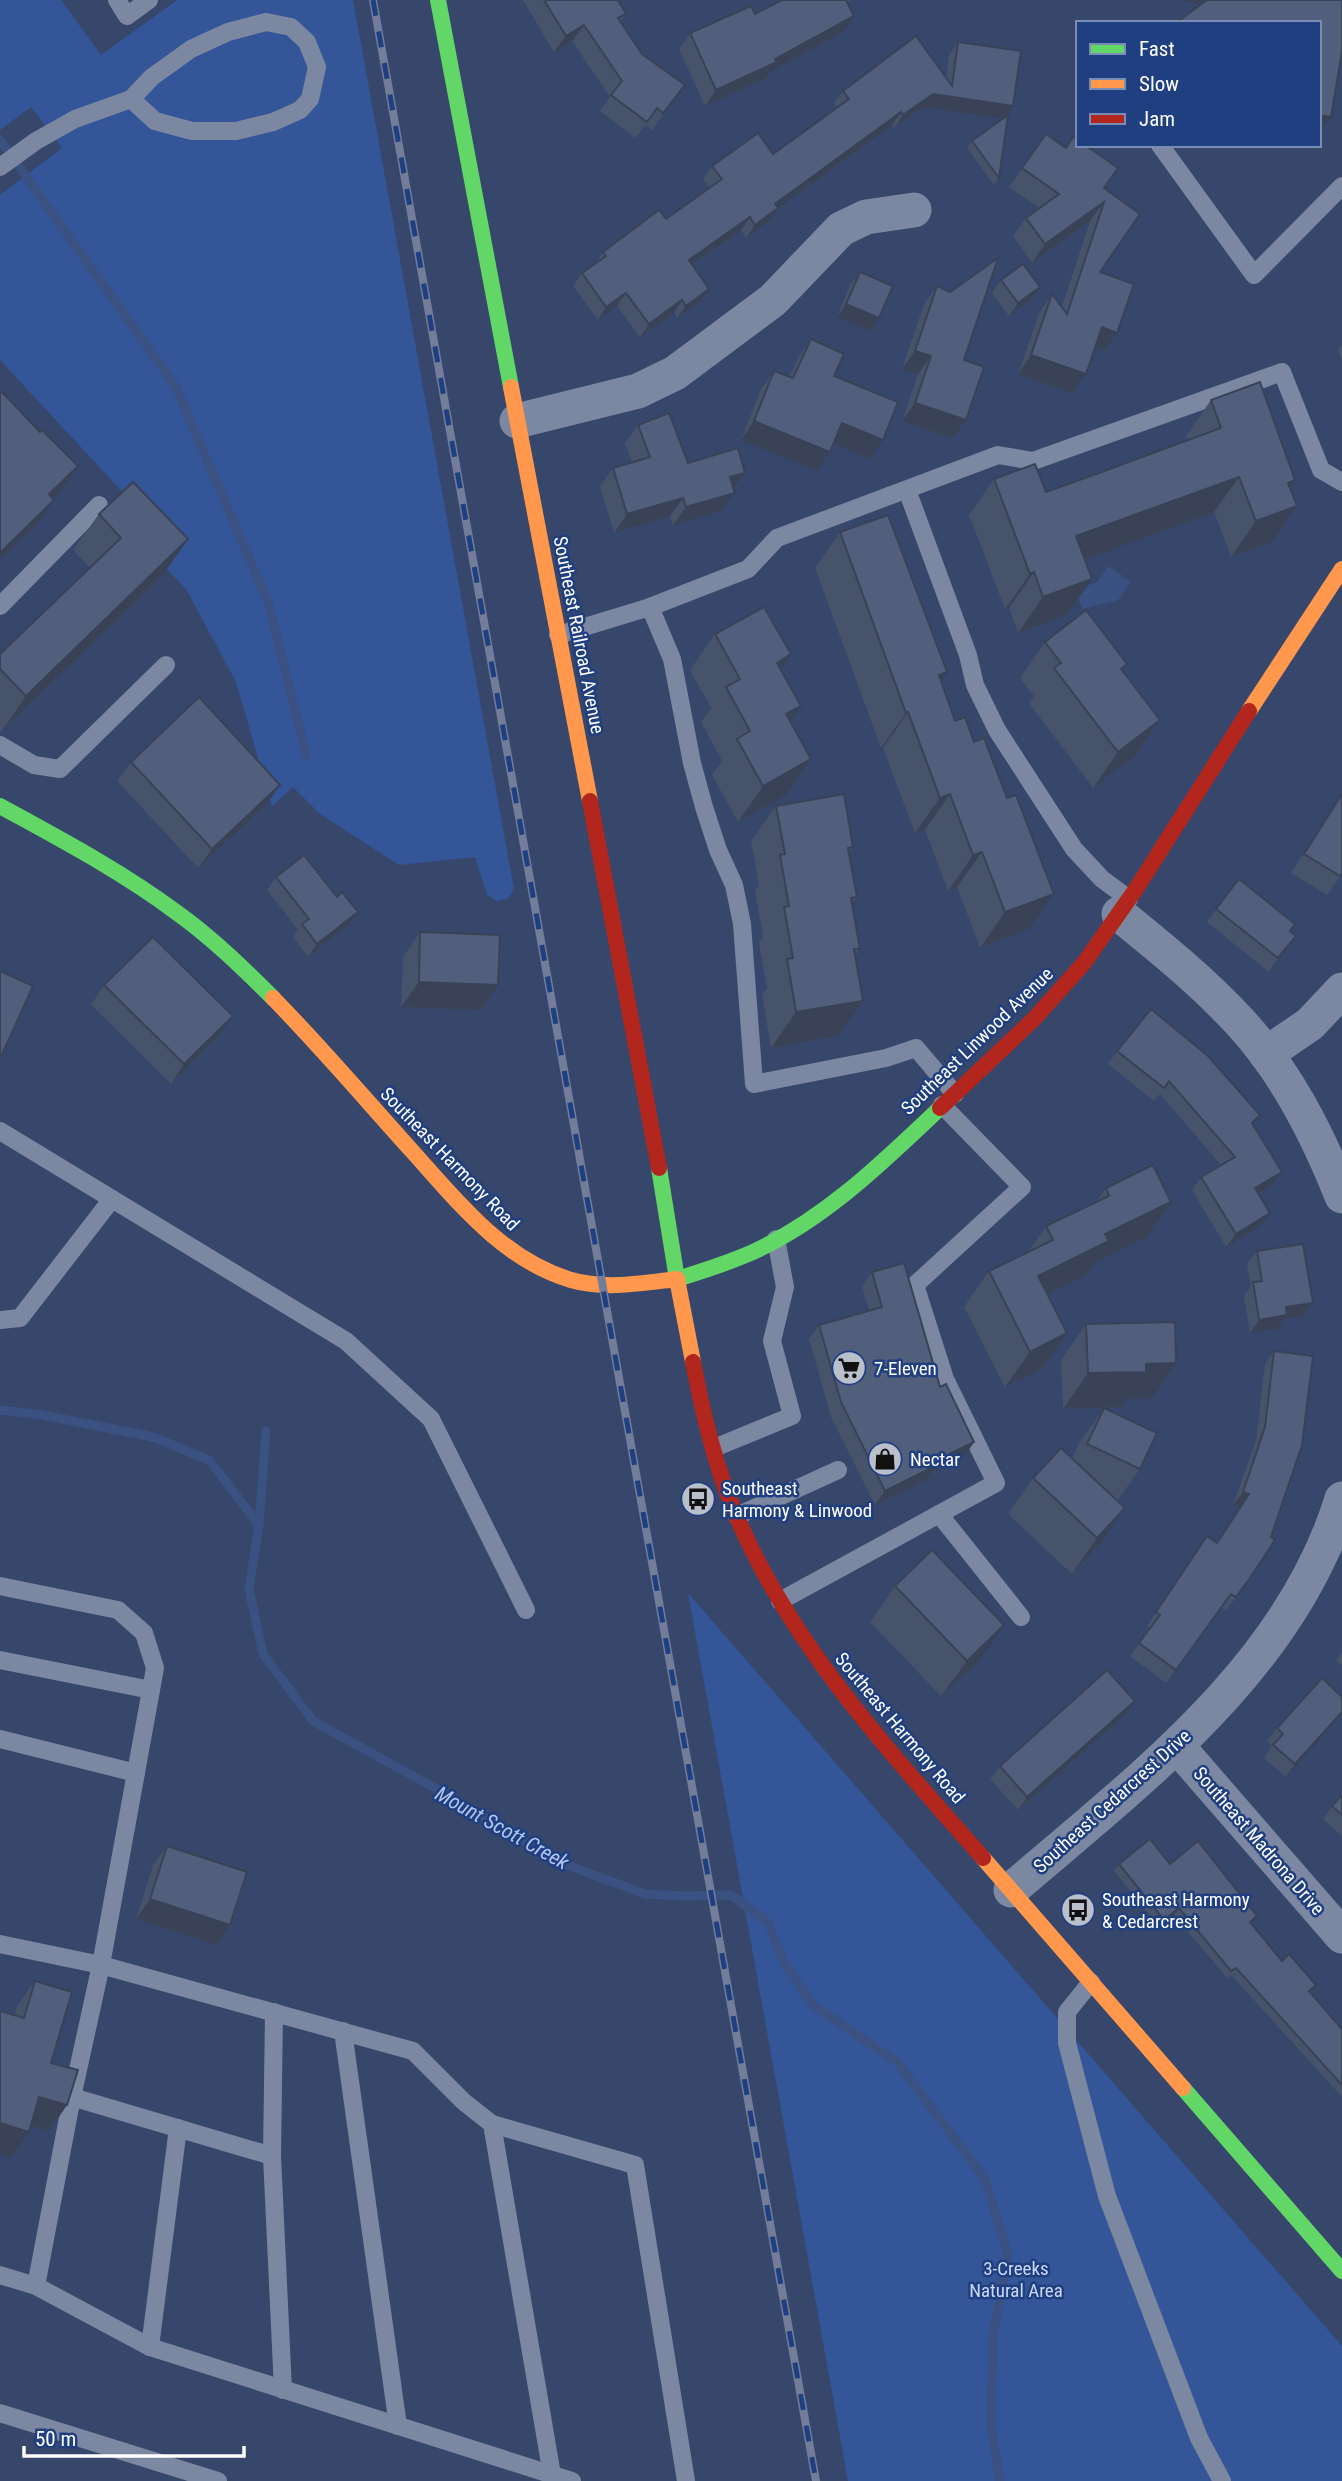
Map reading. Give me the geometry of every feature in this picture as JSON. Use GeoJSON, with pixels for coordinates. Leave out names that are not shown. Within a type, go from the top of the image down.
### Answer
{"type":"FeatureCollection","features":[{"type":"Feature","properties":{"kind":"main road","name":"Southeast Railroad Avenue"},"geometry":{"type":"LineString","coordinates":[[438,0],[662,1182],[677,1279]]}},
{"type":"Feature","properties":{"kind":"main road","name":"Southeast Linwood Avenue"},"geometry":{"type":"LineString","coordinates":[[677,1279],[723,1265],[776,1239],[831,1206],[862,1181],[1054,999],[1086,961],[1124,906],[1342,569]]}},
{"type":"Feature","properties":{"kind":"main road","name":"Southeast Harmony Road"},"geometry":{"type":"LineString","coordinates":[[0,806],[146,890],[192,923],[278,1004],[460,1205],[511,1252],[552,1273],[588,1283],[628,1284],[677,1279],[703,1411],[723,1481],[763,1574],[820,1664],[866,1724],[1342,2271]]}},
{"type":"Feature","properties":{"kind":"street"},"geometry":{"type":"LineString","coordinates":[[517,421],[638,391],[676,373],[773,300],[841,229],[866,217],[914,210]]}},
{"type":"Feature","properties":{"kind":"street"},"geometry":{"type":"LineString","coordinates":[[1124,906],[1240,1022],[1266,1054],[1297,1100],[1322,1147],[1342,1196]]}},
{"type":"Feature","properties":{"kind":"street"},"geometry":{"type":"LineString","coordinates":[[1266,1054],[1310,1024],[1342,990]]}},
{"type":"Feature","properties":{"kind":"street","name":"Southeast Cedarcrest Drive"},"geometry":{"type":"LineString","coordinates":[[1011,1890],[1177,1746],[1271,1641],[1307,1581],[1340,1511]]}},
{"type":"Feature","properties":{"kind":"street","name":"Southeast Madrona Drive"},"geometry":{"type":"LineString","coordinates":[[1177,1746],[1342,1936]]}},
{"type":"Feature","properties":{"kind":"lane"},"geometry":{"type":"LineString","coordinates":[[117,0],[127,16],[149,0]]}},
{"type":"Feature","properties":{"kind":"lane"},"geometry":{"type":"LineString","coordinates":[[0,167],[75,118],[131,99],[152,77],[191,50],[228,32],[266,22],[290,27],[307,42],[317,67],[310,99],[300,110],[273,122],[236,131],[192,131],[155,121],[131,99]]}},
{"type":"Feature","properties":{"kind":"lane"},"geometry":{"type":"LineString","coordinates":[[1161,147],[1254,275],[1342,186]]}},
{"type":"Feature","properties":{"kind":"lane"},"geometry":{"type":"LineString","coordinates":[[558,635],[650,607],[748,569],[777,538],[998,456],[1033,461],[1282,372],[1321,470],[1342,482]]}},
{"type":"Feature","properties":{"kind":"lane"},"geometry":{"type":"LineString","coordinates":[[908,490],[968,655],[975,685],[997,730],[1074,849],[1124,906]]}},
{"type":"Feature","properties":{"kind":"lane"},"geometry":{"type":"LineString","coordinates":[[0,606],[99,505]]}},
{"type":"Feature","properties":{"kind":"lane"},"geometry":{"type":"LineString","coordinates":[[650,607],[672,659],[692,763],[718,850],[734,885],[742,924],[754,1084],[886,1059],[916,1048],[948,1100],[1022,1187],[915,1285],[945,1379],[996,1483],[780,1601]]}},
{"type":"Feature","properties":{"kind":"lane"},"geometry":{"type":"LineString","coordinates":[[0,745],[34,765],[61,769],[166,665]]}},
{"type":"Feature","properties":{"kind":"lane"},"geometry":{"type":"LineString","coordinates":[[0,1131],[346,1341],[431,1419],[526,1610]]}},
{"type":"Feature","properties":{"kind":"lane"},"geometry":{"type":"LineString","coordinates":[[0,1320],[20,1318],[112,1199]]}},
{"type":"Feature","properties":{"kind":"lane"},"geometry":{"type":"LineString","coordinates":[[714,1448],[792,1416],[772,1341],[785,1287],[776,1239]]}},
{"type":"Feature","properties":{"kind":"lane"},"geometry":{"type":"LineString","coordinates":[[737,1516],[838,1470]]}},
{"type":"Feature","properties":{"kind":"lane"},"geometry":{"type":"LineString","coordinates":[[940,1514],[1021,1617]]}},
{"type":"Feature","properties":{"kind":"lane"},"geometry":{"type":"LineString","coordinates":[[0,1586],[118,1610],[144,1633],[155,1668],[101,1965],[72,2097],[36,2286]]}},
{"type":"Feature","properties":{"kind":"lane"},"geometry":{"type":"LineString","coordinates":[[0,1660],[151,1690]]}},
{"type":"Feature","properties":{"kind":"lane"},"geometry":{"type":"LineString","coordinates":[[0,1739],[136,1773]]}},
{"type":"Feature","properties":{"kind":"lane"},"geometry":{"type":"LineString","coordinates":[[0,1944],[101,1965],[413,2051],[464,2102],[492,2124],[635,2165],[686,2481]]}},
{"type":"Feature","properties":{"kind":"lane"},"geometry":{"type":"LineString","coordinates":[[1091,1982],[1067,2012],[1067,2043],[1097,2158],[1107,2196],[1199,2438],[1222,2481]]}},
{"type":"Feature","properties":{"kind":"lane"},"geometry":{"type":"LineString","coordinates":[[274,2012],[272,2156],[284,2390]]}},
{"type":"Feature","properties":{"kind":"lane"},"geometry":{"type":"LineString","coordinates":[[343,2031],[398,2426]]}},
{"type":"Feature","properties":{"kind":"lane"},"geometry":{"type":"LineString","coordinates":[[72,2097],[272,2156]]}},
{"type":"Feature","properties":{"kind":"lane"},"geometry":{"type":"LineString","coordinates":[[492,2124],[552,2474]]}},
{"type":"Feature","properties":{"kind":"lane"},"geometry":{"type":"LineString","coordinates":[[150,2347],[178,2128]]}},
{"type":"Feature","properties":{"kind":"lane"},"geometry":{"type":"LineString","coordinates":[[0,2275],[36,2286],[150,2347],[572,2481]]}},
{"type":"Feature","properties":{"kind":"lane"},"geometry":{"type":"LineString","coordinates":[[0,2413],[218,2481]]}},
{"type":"Feature","properties":{"kind":"green space"},"geometry":{"type":"Polygon","coordinates":[[[0,0],[61,0],[101,55],[177,0],[353,0],[514,889],[508,899],[497,901],[487,895],[475,857],[399,865],[320,814],[293,787],[272,806],[236,682],[186,589],[113,513],[129,499],[0,360],[0,195],[62,148],[31,107],[0,130],[0,0]]]}},
{"type":"Feature","properties":{"kind":"green space","name":"3-Creeks Natural Area"},"geometry":{"type":"Polygon","coordinates":[[[688,1593],[1342,2346],[1342,2481],[848,2481],[688,1593]]]}},
{"type":"Feature","properties":{"kind":"shaded area"},"geometry":{"type":"Polygon","coordinates":[[[1109,566],[1131,582],[1118,600],[1082,609],[1076,590],[1097,582],[1109,566]]]}},
{"type":"Feature","properties":{"kind":"building"},"geometry":{"type":"Polygon","coordinates":[[[544,0],[618,0],[626,14],[618,18],[642,54],[685,85],[663,113],[657,108],[647,122],[611,95],[622,81],[584,25],[566,36],[544,0]]]}},
{"type":"Feature","properties":{"kind":"building"},"geometry":{"type":"Polygon","coordinates":[[[782,0],[846,0],[854,16],[775,59],[777,62],[716,90],[690,33],[751,6],[755,14],[782,0]]]}},
{"type":"Feature","properties":{"kind":"building"},"geometry":{"type":"Polygon","coordinates":[[[1207,0],[1342,0],[1342,51],[1331,117],[1321,115],[1321,21],[1179,21],[1207,0]]]}},
{"type":"Feature","properties":{"kind":"building"},"geometry":{"type":"Polygon","coordinates":[[[916,36],[952,86],[958,42],[1021,51],[1013,106],[933,94],[903,115],[901,112],[775,204],[778,208],[755,225],[750,217],[689,260],[709,289],[686,306],[682,300],[649,324],[626,293],[606,307],[582,273],[606,256],[603,252],[659,210],[666,219],[722,179],[712,166],[758,133],[773,154],[849,99],[843,91],[916,36]]]}},
{"type":"Feature","properties":{"kind":"building"},"geometry":{"type":"Polygon","coordinates":[[[1008,115],[999,178],[972,141],[1008,115]]]}},
{"type":"Feature","properties":{"kind":"building"},"geometry":{"type":"Polygon","coordinates":[[[1046,134],[1066,148],[1073,137],[1076,139],[1076,147],[1088,147],[1118,168],[1104,188],[1140,214],[1100,272],[1134,284],[1117,333],[1102,327],[1086,374],[1031,355],[1052,294],[1067,314],[1104,202],[1045,244],[1026,218],[1059,194],[1022,168],[1046,134]]]}},
{"type":"Feature","properties":{"kind":"building"},"geometry":{"type":"Polygon","coordinates":[[[998,258],[964,360],[984,367],[966,420],[915,403],[931,356],[915,351],[937,286],[950,292],[998,258]]]}},
{"type":"Feature","properties":{"kind":"building"},"geometry":{"type":"Polygon","coordinates":[[[1023,264],[1040,287],[1018,303],[1001,280],[1023,264]]]}},
{"type":"Feature","properties":{"kind":"building"},"geometry":{"type":"Polygon","coordinates":[[[860,272],[893,286],[879,318],[846,304],[860,272]]]}},
{"type":"Feature","properties":{"kind":"building"},"geometry":{"type":"Polygon","coordinates":[[[811,339],[844,354],[834,376],[898,402],[883,440],[842,423],[830,452],[754,421],[774,371],[793,378],[811,339]]]}},
{"type":"Feature","properties":{"kind":"building"},"geometry":{"type":"Polygon","coordinates":[[[1260,382],[1295,480],[1288,483],[1297,506],[1256,521],[1239,477],[1076,536],[1092,579],[1043,597],[1034,572],[1030,574],[994,479],[1035,464],[1046,492],[1099,473],[1221,428],[1211,400],[1260,382]]]}},
{"type":"Feature","properties":{"kind":"building"},"geometry":{"type":"Polygon","coordinates":[[[0,390],[40,432],[42,430],[78,466],[49,494],[54,500],[0,553],[0,390]]]}},
{"type":"Feature","properties":{"kind":"building"},"geometry":{"type":"Polygon","coordinates":[[[669,413],[688,463],[738,448],[745,473],[730,477],[735,493],[686,507],[683,498],[627,514],[613,468],[650,457],[638,425],[669,413]]]}},
{"type":"Feature","properties":{"kind":"building"},"geometry":{"type":"Polygon","coordinates":[[[133,482],[188,539],[26,696],[0,669],[0,654],[121,538],[99,514],[133,482]]]}},
{"type":"Feature","properties":{"kind":"building"},"geometry":{"type":"Polygon","coordinates":[[[888,515],[947,672],[939,675],[955,721],[965,717],[974,742],[984,738],[1007,798],[1016,795],[1054,894],[1005,912],[982,852],[973,855],[950,794],[940,798],[840,532],[888,515]]]}},
{"type":"Feature","properties":{"kind":"building"},"geometry":{"type":"Polygon","coordinates":[[[764,607],[791,654],[777,663],[801,706],[786,714],[811,759],[763,786],[737,739],[750,731],[726,687],[740,679],[715,634],[764,607]]]}},
{"type":"Feature","properties":{"kind":"building"},"geometry":{"type":"Polygon","coordinates":[[[1086,610],[1127,664],[1121,669],[1160,720],[1118,752],[1054,668],[1061,663],[1045,642],[1086,610]]]}},
{"type":"Feature","properties":{"kind":"building"},"geometry":{"type":"Polygon","coordinates":[[[199,697],[280,785],[212,849],[131,762],[199,697]]]}},
{"type":"Feature","properties":{"kind":"building"},"geometry":{"type":"Polygon","coordinates":[[[844,794],[853,847],[848,848],[857,897],[851,898],[860,949],[854,949],[863,1001],[796,1012],[787,959],[793,958],[784,907],[789,906],[780,855],[785,854],[776,806],[844,794]]]}},
{"type":"Feature","properties":{"kind":"building"},"geometry":{"type":"Polygon","coordinates":[[[1342,794],[1342,874],[1340,876],[1304,854],[1342,794]]]}},
{"type":"Feature","properties":{"kind":"building"},"geometry":{"type":"Polygon","coordinates":[[[304,855],[337,897],[342,892],[358,912],[317,944],[302,924],[309,919],[276,877],[304,855]]]}},
{"type":"Feature","properties":{"kind":"building"},"geometry":{"type":"Polygon","coordinates":[[[1239,879],[1295,924],[1290,931],[1296,936],[1278,958],[1216,909],[1239,879]]]}},
{"type":"Feature","properties":{"kind":"building"},"geometry":{"type":"Polygon","coordinates":[[[420,932],[500,935],[498,985],[419,982],[420,932]]]}},
{"type":"Feature","properties":{"kind":"building"},"geometry":{"type":"Polygon","coordinates":[[[153,937],[233,1016],[184,1064],[104,985],[153,937]]]}},
{"type":"Feature","properties":{"kind":"building"},"geometry":{"type":"Polygon","coordinates":[[[0,971],[33,986],[0,1059],[0,971]]]}},
{"type":"Feature","properties":{"kind":"building"},"geometry":{"type":"Polygon","coordinates":[[[1151,1009],[1208,1056],[1260,1115],[1252,1123],[1282,1172],[1255,1188],[1270,1213],[1236,1234],[1201,1177],[1235,1157],[1169,1081],[1164,1088],[1117,1051],[1151,1009]]]}},
{"type":"Feature","properties":{"kind":"building"},"geometry":{"type":"Polygon","coordinates":[[[1153,1165],[1171,1202],[1105,1234],[1109,1241],[1038,1276],[1067,1333],[1030,1352],[989,1271],[1053,1240],[1046,1226],[1109,1196],[1106,1188],[1153,1165]]]}},
{"type":"Feature","properties":{"kind":"building"},"geometry":{"type":"Polygon","coordinates":[[[1303,1244],[1313,1303],[1286,1307],[1287,1315],[1259,1320],[1253,1282],[1262,1281],[1257,1251],[1303,1244]]]}},
{"type":"Feature","properties":{"kind":"building"},"geometry":{"type":"Polygon","coordinates":[[[904,1263],[940,1387],[946,1384],[974,1442],[935,1461],[937,1465],[885,1491],[841,1402],[819,1325],[882,1307],[872,1272],[904,1263]]]}},
{"type":"Feature","properties":{"kind":"building"},"geometry":{"type":"Polygon","coordinates":[[[1175,1322],[1176,1363],[1146,1364],[1146,1372],[1088,1373],[1086,1324],[1175,1322]]]}},
{"type":"Feature","properties":{"kind":"building"},"geometry":{"type":"Polygon","coordinates":[[[1274,1351],[1313,1356],[1302,1445],[1271,1537],[1275,1540],[1236,1597],[1231,1594],[1176,1670],[1139,1643],[1160,1615],[1156,1612],[1207,1536],[1217,1543],[1249,1494],[1243,1492],[1265,1427],[1274,1351]]]}},
{"type":"Feature","properties":{"kind":"building"},"geometry":{"type":"Polygon","coordinates":[[[1104,1408],[1157,1433],[1140,1469],[1087,1444],[1104,1408]]]}},
{"type":"Feature","properties":{"kind":"building"},"geometry":{"type":"Polygon","coordinates":[[[1061,1448],[1125,1508],[1097,1538],[1033,1478],[1061,1448]]]}},
{"type":"Feature","properties":{"kind":"building"},"geometry":{"type":"Polygon","coordinates":[[[932,1550],[1004,1625],[967,1661],[895,1586],[932,1550]]]}},
{"type":"Feature","properties":{"kind":"building"},"geometry":{"type":"Polygon","coordinates":[[[1107,1670],[1135,1701],[1027,1797],[1000,1766],[1107,1670]]]}},
{"type":"Feature","properties":{"kind":"building"},"geometry":{"type":"Polygon","coordinates":[[[1322,1678],[1342,1697],[1342,1712],[1295,1764],[1273,1745],[1283,1734],[1277,1728],[1322,1678]]]}},
{"type":"Feature","properties":{"kind":"building"},"geometry":{"type":"Polygon","coordinates":[[[1342,1795],[1342,1815],[1332,1806],[1342,1795]]]}},
{"type":"Feature","properties":{"kind":"building"},"geometry":{"type":"Polygon","coordinates":[[[1150,1839],[1170,1864],[1198,1841],[1257,1916],[1250,1922],[1282,1961],[1289,1954],[1316,1985],[1309,1991],[1342,2029],[1342,2085],[1236,1968],[1231,1971],[1179,1908],[1164,1920],[1119,1864],[1150,1839]]]}},
{"type":"Feature","properties":{"kind":"building"},"geometry":{"type":"Polygon","coordinates":[[[167,1846],[247,1872],[230,1925],[150,1899],[167,1846]]]}},
{"type":"Feature","properties":{"kind":"building"},"geometry":{"type":"Polygon","coordinates":[[[35,1981],[72,1992],[51,2063],[78,2070],[67,2105],[39,2097],[29,2132],[0,2123],[0,2011],[24,2018],[35,1981]]]}},
{"type":"Feature","properties":{"kind":"waterway"},"geometry":{"type":"LineString","coordinates":[[0,140],[176,387],[268,602],[306,755]]}},
{"type":"Feature","properties":{"kind":"waterway","name":"Mount Scott Creek"},"geometry":{"type":"LineString","coordinates":[[0,1410],[37,1414],[153,1437],[209,1460],[259,1525]]}},
{"type":"Feature","properties":{"kind":"waterway","name":"Mount Scott Creek"},"geometry":{"type":"LineString","coordinates":[[266,1431],[259,1525],[249,1589],[263,1654],[313,1721],[444,1793],[556,1861],[645,1894],[731,1895],[768,1922],[783,1961],[813,2005],[897,2062],[985,2179],[1008,2255],[993,2335],[991,2425],[1000,2481]]}},
{"type":"Feature","properties":{"kind":"railway"},"geometry":{"type":"LineString","coordinates":[[373,0],[816,2481]]}},
{"type":"Feature","properties":{"kind":"traffic: fast"},"geometry":{"type":"LineString","coordinates":[[438,0],[511,387]]}},
{"type":"Feature","properties":{"kind":"traffic: fast"},"geometry":{"type":"LineString","coordinates":[[0,806],[90,856],[155,897],[214,942],[273,998]]}},
{"type":"Feature","properties":{"kind":"traffic: fast"},"geometry":{"type":"LineString","coordinates":[[659,1168],[677,1279],[753,1252],[805,1223],[852,1188],[940,1108]]}},
{"type":"Feature","properties":{"kind":"traffic: fast"},"geometry":{"type":"LineString","coordinates":[[1183,2088],[1342,2271]]}},
{"type":"Feature","properties":{"kind":"traffic: slow"},"geometry":{"type":"LineString","coordinates":[[511,387],[590,801]]}},
{"type":"Feature","properties":{"kind":"traffic: slow"},"geometry":{"type":"LineString","coordinates":[[1249,711],[1342,569]]}},
{"type":"Feature","properties":{"kind":"traffic: slow"},"geometry":{"type":"LineString","coordinates":[[273,998],[465,1209],[503,1244],[524,1259],[571,1280],[597,1285],[677,1279],[693,1362]]}},
{"type":"Feature","properties":{"kind":"traffic: slow"},"geometry":{"type":"LineString","coordinates":[[983,1858],[1183,2088]]}},
{"type":"Feature","properties":{"kind":"traffic: jam"},"geometry":{"type":"LineString","coordinates":[[940,1108],[1034,1019],[1084,963],[1136,889],[1249,711]]}},
{"type":"Feature","properties":{"kind":"traffic: jam"},"geometry":{"type":"LineString","coordinates":[[590,801],[659,1168]]}},
{"type":"Feature","properties":{"kind":"traffic: jam"},"geometry":{"type":"LineString","coordinates":[[693,1362],[710,1440],[722,1478],[759,1563],[785,1609],[814,1654],[879,1738],[983,1858]]}},
{"type":"Feature","properties":{"kind":"place","name":"7-Eleven"},"geometry":{"type":"Point","coordinates":[849,1368]}},
{"type":"Feature","properties":{"kind":"place","name":"Nectar"},"geometry":{"type":"Point","coordinates":[885,1459]}},
{"type":"Feature","properties":{"kind":"place","name":"Southeast Harmony & Linwood"},"geometry":{"type":"Point","coordinates":[698,1499]}},
{"type":"Feature","properties":{"kind":"place","name":"Southeast Harmony & Cedarcrest"},"geometry":{"type":"Point","coordinates":[1078,1910]}}]}
